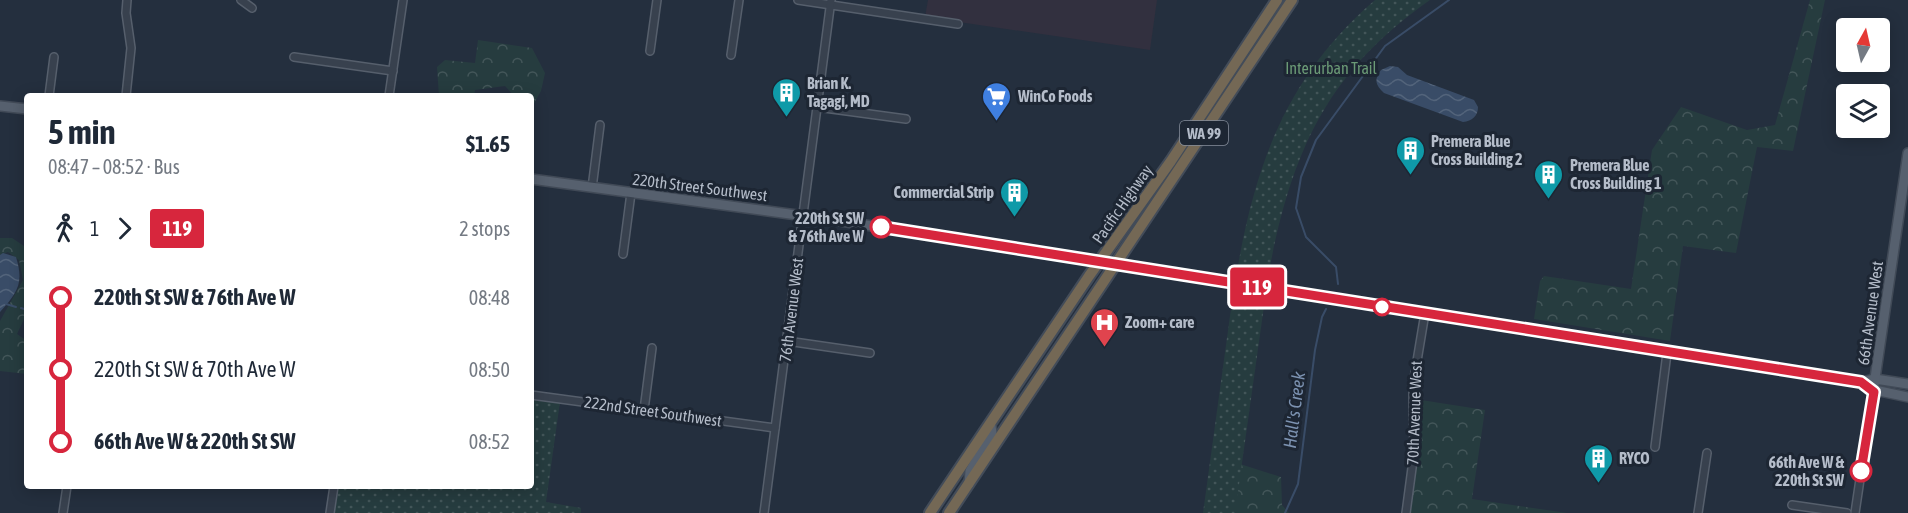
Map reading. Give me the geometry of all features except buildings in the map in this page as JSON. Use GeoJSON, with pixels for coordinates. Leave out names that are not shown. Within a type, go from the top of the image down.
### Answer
{"type":"FeatureCollection","features":[{"type":"Feature","properties":{"kind":"highway","name":"Pacific Highway"},"geometry":{"type":"LineString","coordinates":[[930,513],[1277,0]]}},
{"type":"Feature","properties":{"kind":"highway","name":"Pacific Highway"},"geometry":{"type":"LineString","coordinates":[[949,513],[1292,0]]}},
{"type":"Feature","properties":{"kind":"main road"},"geometry":{"type":"LineString","coordinates":[[0,106],[24,110]]}},
{"type":"Feature","properties":{"kind":"main road","name":"66th Avenue West"},"geometry":{"type":"LineString","coordinates":[[1874,392],[1908,153]]}},
{"type":"Feature","properties":{"kind":"main road","name":"220th Street Southwest"},"geometry":{"type":"LineString","coordinates":[[534,179],[802,215],[1861,382],[1875,379],[1908,384]]}},
{"type":"Feature","properties":{"kind":"main road","name":"220th Street Southwest"},"geometry":{"type":"LineString","coordinates":[[1861,382],[1874,392],[1908,397]]}},
{"type":"Feature","properties":{"kind":"main road"},"geometry":{"type":"LineString","coordinates":[[969,484],[969,471],[992,433],[990,426]]}},
{"type":"Feature","properties":{"kind":"street"},"geometry":{"type":"LineString","coordinates":[[126,93],[131,48],[126,13],[127,0]]}},
{"type":"Feature","properties":{"kind":"street"},"geometry":{"type":"LineString","coordinates":[[241,0],[252,8]]}},
{"type":"Feature","properties":{"kind":"street"},"geometry":{"type":"LineString","coordinates":[[389,93],[403,0]]}},
{"type":"Feature","properties":{"kind":"street"},"geometry":{"type":"LineString","coordinates":[[650,51],[657,0]]}},
{"type":"Feature","properties":{"kind":"street"},"geometry":{"type":"LineString","coordinates":[[731,55],[739,0]]}},
{"type":"Feature","properties":{"kind":"street"},"geometry":{"type":"LineString","coordinates":[[798,0],[831,3],[958,24]]}},
{"type":"Feature","properties":{"kind":"street","name":"76th Avenue West"},"geometry":{"type":"LineString","coordinates":[[764,513],[831,3]]}},
{"type":"Feature","properties":{"kind":"street"},"geometry":{"type":"LineString","coordinates":[[49,93],[54,57]]}},
{"type":"Feature","properties":{"kind":"street"},"geometry":{"type":"LineString","coordinates":[[294,57],[393,71]]}},
{"type":"Feature","properties":{"kind":"street"},"geometry":{"type":"LineString","coordinates":[[817,106],[906,119]]}},
{"type":"Feature","properties":{"kind":"street"},"geometry":{"type":"LineString","coordinates":[[592,188],[600,125]]}},
{"type":"Feature","properties":{"kind":"street"},"geometry":{"type":"LineString","coordinates":[[623,254],[631,193]]}},
{"type":"Feature","properties":{"kind":"street","name":"70th Avenue West"},"geometry":{"type":"LineString","coordinates":[[1406,513],[1414,453],[1413,385],[1425,314]]}},
{"type":"Feature","properties":{"kind":"street"},"geometry":{"type":"LineString","coordinates":[[787,341],[870,353]]}},
{"type":"Feature","properties":{"kind":"street"},"geometry":{"type":"LineString","coordinates":[[644,410],[652,348]]}},
{"type":"Feature","properties":{"kind":"street"},"geometry":{"type":"LineString","coordinates":[[1655,447],[1667,353]]}},
{"type":"Feature","properties":{"kind":"street","name":"66th Avenue West"},"geometry":{"type":"LineString","coordinates":[[1855,513],[1874,392]]}},
{"type":"Feature","properties":{"kind":"street","name":"222nd Street Southwest"},"geometry":{"type":"LineString","coordinates":[[534,395],[775,428]]}},
{"type":"Feature","properties":{"kind":"street"},"geometry":{"type":"LineString","coordinates":[[1698,513],[1707,453]]}},
{"type":"Feature","properties":{"kind":"street"},"geometry":{"type":"LineString","coordinates":[[63,513],[67,489]]}},
{"type":"Feature","properties":{"kind":"street"},"geometry":{"type":"LineString","coordinates":[[330,513],[334,489]]}},
{"type":"Feature","properties":{"kind":"street"},"geometry":{"type":"LineString","coordinates":[[1792,505],[1847,513]]}},
{"type":"Feature","properties":{"kind":"shaded area"},"geometry":{"type":"Polygon","coordinates":[[[928,0],[1157,0],[1150,50],[925,17],[928,0]]]}},
{"type":"Feature","properties":{"kind":"green space","name":"Interurban Trail"},"geometry":{"type":"Polygon","coordinates":[[[1375,0],[1430,0],[1393,29],[1363,58],[1337,89],[1317,122],[1300,158],[1287,196],[1267,282],[1236,277],[1253,197],[1279,125],[1318,60],[1344,29],[1375,0]]]}},
{"type":"Feature","properties":{"kind":"green space"},"geometry":{"type":"Polygon","coordinates":[[[1810,0],[1825,0],[1793,151],[1757,147],[1736,253],[1683,246],[1670,341],[1534,319],[1540,281],[1544,276],[1631,289],[1652,150],[1681,107],[1747,130],[1775,125],[1810,0]]]}},
{"type":"Feature","properties":{"kind":"green space"},"geometry":{"type":"Polygon","coordinates":[[[478,40],[532,48],[545,73],[541,91],[534,103],[534,93],[511,93],[505,86],[475,90],[474,93],[439,93],[437,67],[445,60],[475,63],[478,40]]]}},
{"type":"Feature","properties":{"kind":"green space"},"geometry":{"type":"Polygon","coordinates":[[[0,238],[12,238],[24,246],[24,319],[17,334],[24,339],[24,374],[0,371],[0,321],[23,280],[19,260],[8,252],[0,255],[0,238]]]}},
{"type":"Feature","properties":{"kind":"green space"},"geometry":{"type":"Polygon","coordinates":[[[1233,294],[1265,299],[1235,513],[1203,513],[1233,294]]]}},
{"type":"Feature","properties":{"kind":"green space"},"geometry":{"type":"Polygon","coordinates":[[[534,398],[560,402],[546,502],[581,508],[581,513],[334,513],[338,489],[534,489],[534,398]]]}},
{"type":"Feature","properties":{"kind":"green space"},"geometry":{"type":"Polygon","coordinates":[[[1421,400],[1485,410],[1472,499],[1567,513],[1409,513],[1419,449],[1421,400]]]}},
{"type":"Feature","properties":{"kind":"green space"},"geometry":{"type":"Polygon","coordinates":[[[1237,463],[1281,477],[1282,505],[1289,513],[1229,513],[1237,463]]]}},
{"type":"Feature","properties":{"kind":"water"},"geometry":{"type":"Polygon","coordinates":[[[1390,66],[1398,67],[1407,75],[1474,100],[1478,107],[1476,115],[1469,121],[1463,122],[1384,93],[1377,85],[1376,79],[1381,70],[1390,66]]]}},
{"type":"Feature","properties":{"kind":"water"},"geometry":{"type":"Polygon","coordinates":[[[3,253],[16,257],[19,281],[15,293],[0,312],[0,255],[3,253]]]}},
{"type":"Feature","properties":{"kind":"waterway","name":"Hall's Creek"},"geometry":{"type":"LineString","coordinates":[[1338,284],[1336,267],[1306,237],[1296,208],[1301,177],[1316,140],[1385,46],[1449,0]]}},
{"type":"Feature","properties":{"kind":"waterway"},"geometry":{"type":"LineString","coordinates":[[6,304],[16,307]]}},
{"type":"Feature","properties":{"kind":"waterway","name":"Hall's Creek"},"geometry":{"type":"LineString","coordinates":[[1285,513],[1298,484],[1315,350],[1326,309]]}},
{"type":"Feature","properties":{"kind":"bus line","name":"119"},"geometry":{"type":"LineString","coordinates":[[881,227],[1861,382],[1874,392],[1861,471]]}},
{"type":"Feature","properties":{"kind":"place","name":"Brian K. Tagagi, MD"},"geometry":{"type":"Point","coordinates":[786,118]}},
{"type":"Feature","properties":{"kind":"place","name":"WinCo Foods"},"geometry":{"type":"Point","coordinates":[997,122]}},
{"type":"Feature","properties":{"kind":"place","name":"Premera Blue Cross Building 2"},"geometry":{"type":"Point","coordinates":[1410,176]}},
{"type":"Feature","properties":{"kind":"place","name":"Premera Blue Cross Building 1"},"geometry":{"type":"Point","coordinates":[1549,200]}},
{"type":"Feature","properties":{"kind":"place","name":"Commercial Strip"},"geometry":{"type":"Point","coordinates":[1015,218]}},
{"type":"Feature","properties":{"kind":"place","name":"220th St SW & 76th Ave W"},"geometry":{"type":"Point","coordinates":[881,227]}},
{"type":"Feature","properties":{"kind":"place","name":"Zoom+ care"},"geometry":{"type":"Point","coordinates":[1104,348]}},
{"type":"Feature","properties":{"kind":"place","name":"66th Ave W & 220th St SW"},"geometry":{"type":"Point","coordinates":[1861,471]}},
{"type":"Feature","properties":{"kind":"place","name":"RYCO"},"geometry":{"type":"Point","coordinates":[1598,484]}}]}
